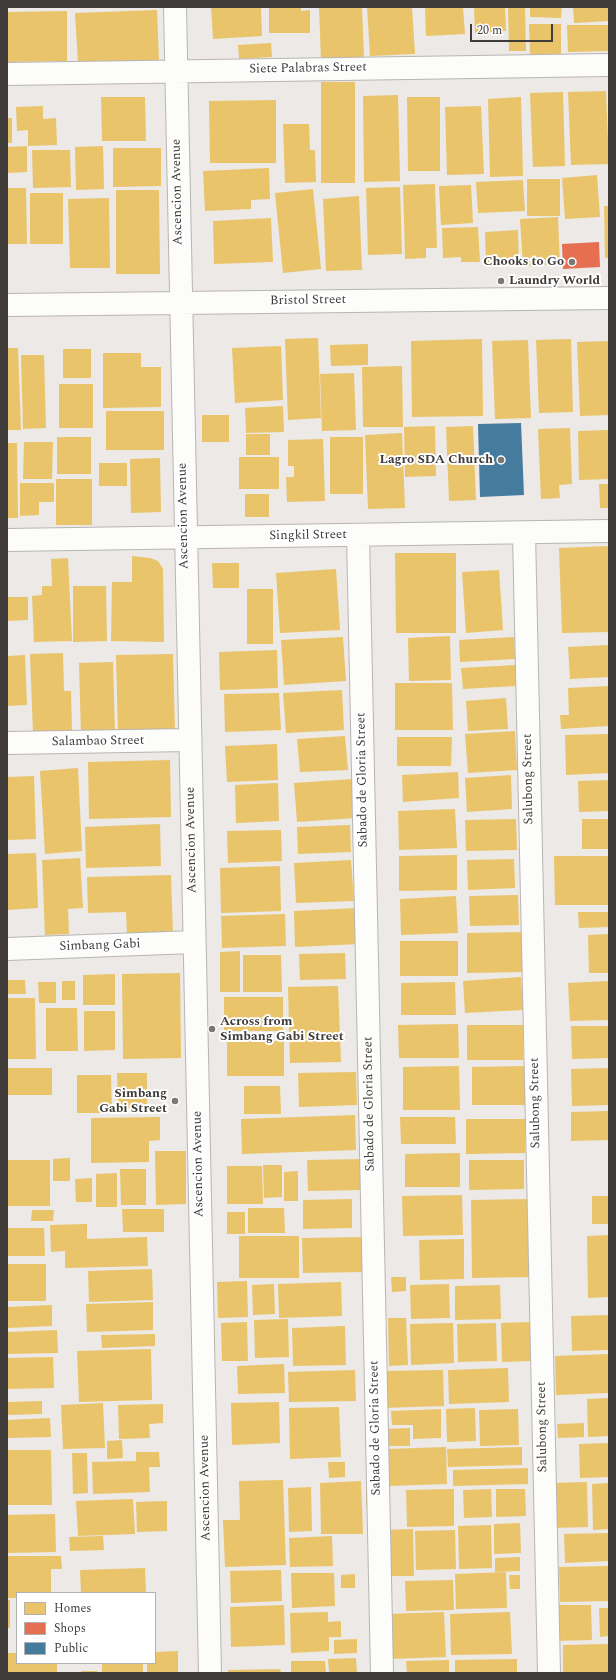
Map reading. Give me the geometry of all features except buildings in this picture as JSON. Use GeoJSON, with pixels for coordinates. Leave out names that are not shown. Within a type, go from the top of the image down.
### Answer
{"type":"FeatureCollection","features":[{"type":"Feature","properties":{"kind":"street","name":"Ascencion Avenue"},"geometry":{"type":"LineString","coordinates":[[175,7],[189,740],[210,1673]]}},
{"type":"Feature","properties":{"kind":"street","name":"Siete Palabras Street"},"geometry":{"type":"LineString","coordinates":[[7,74],[609,65]]}},
{"type":"Feature","properties":{"kind":"street","name":"Bristol Street"},"geometry":{"type":"LineString","coordinates":[[7,305],[609,298]]}},
{"type":"Feature","properties":{"kind":"street","name":"Singkil Street"},"geometry":{"type":"LineString","coordinates":[[7,540],[609,531]]}},
{"type":"Feature","properties":{"kind":"street","name":"Salubong Street"},"geometry":{"type":"LineString","coordinates":[[524,533],[549,1673]]}},
{"type":"Feature","properties":{"kind":"street","name":"Sabado de Gloria Street"},"geometry":{"type":"LineString","coordinates":[[358,535],[382,1673]]}},
{"type":"Feature","properties":{"kind":"street","name":"Salambao Street"},"geometry":{"type":"LineString","coordinates":[[7,743],[189,740]]}},
{"type":"Feature","properties":{"kind":"street","name":"Simbang Gabi"},"geometry":{"type":"LineString","coordinates":[[7,949],[194,942]]}},
{"type":"Feature","properties":{"kind":"place","name":"Chooks to Go"},"geometry":{"type":"Point","coordinates":[572,262]}},
{"type":"Feature","properties":{"kind":"place","name":"Laundry World"},"geometry":{"type":"Point","coordinates":[501,281]}},
{"type":"Feature","properties":{"kind":"place","name":"Lagro SDA Church"},"geometry":{"type":"Point","coordinates":[501,460]}},
{"type":"Feature","properties":{"kind":"place","name":"Across from Simbang Gabi Street"},"geometry":{"type":"Point","coordinates":[212,1029]}},
{"type":"Feature","properties":{"kind":"place","name":"Simbang Gabi Street"},"geometry":{"type":"Point","coordinates":[175,1101]}}]}
